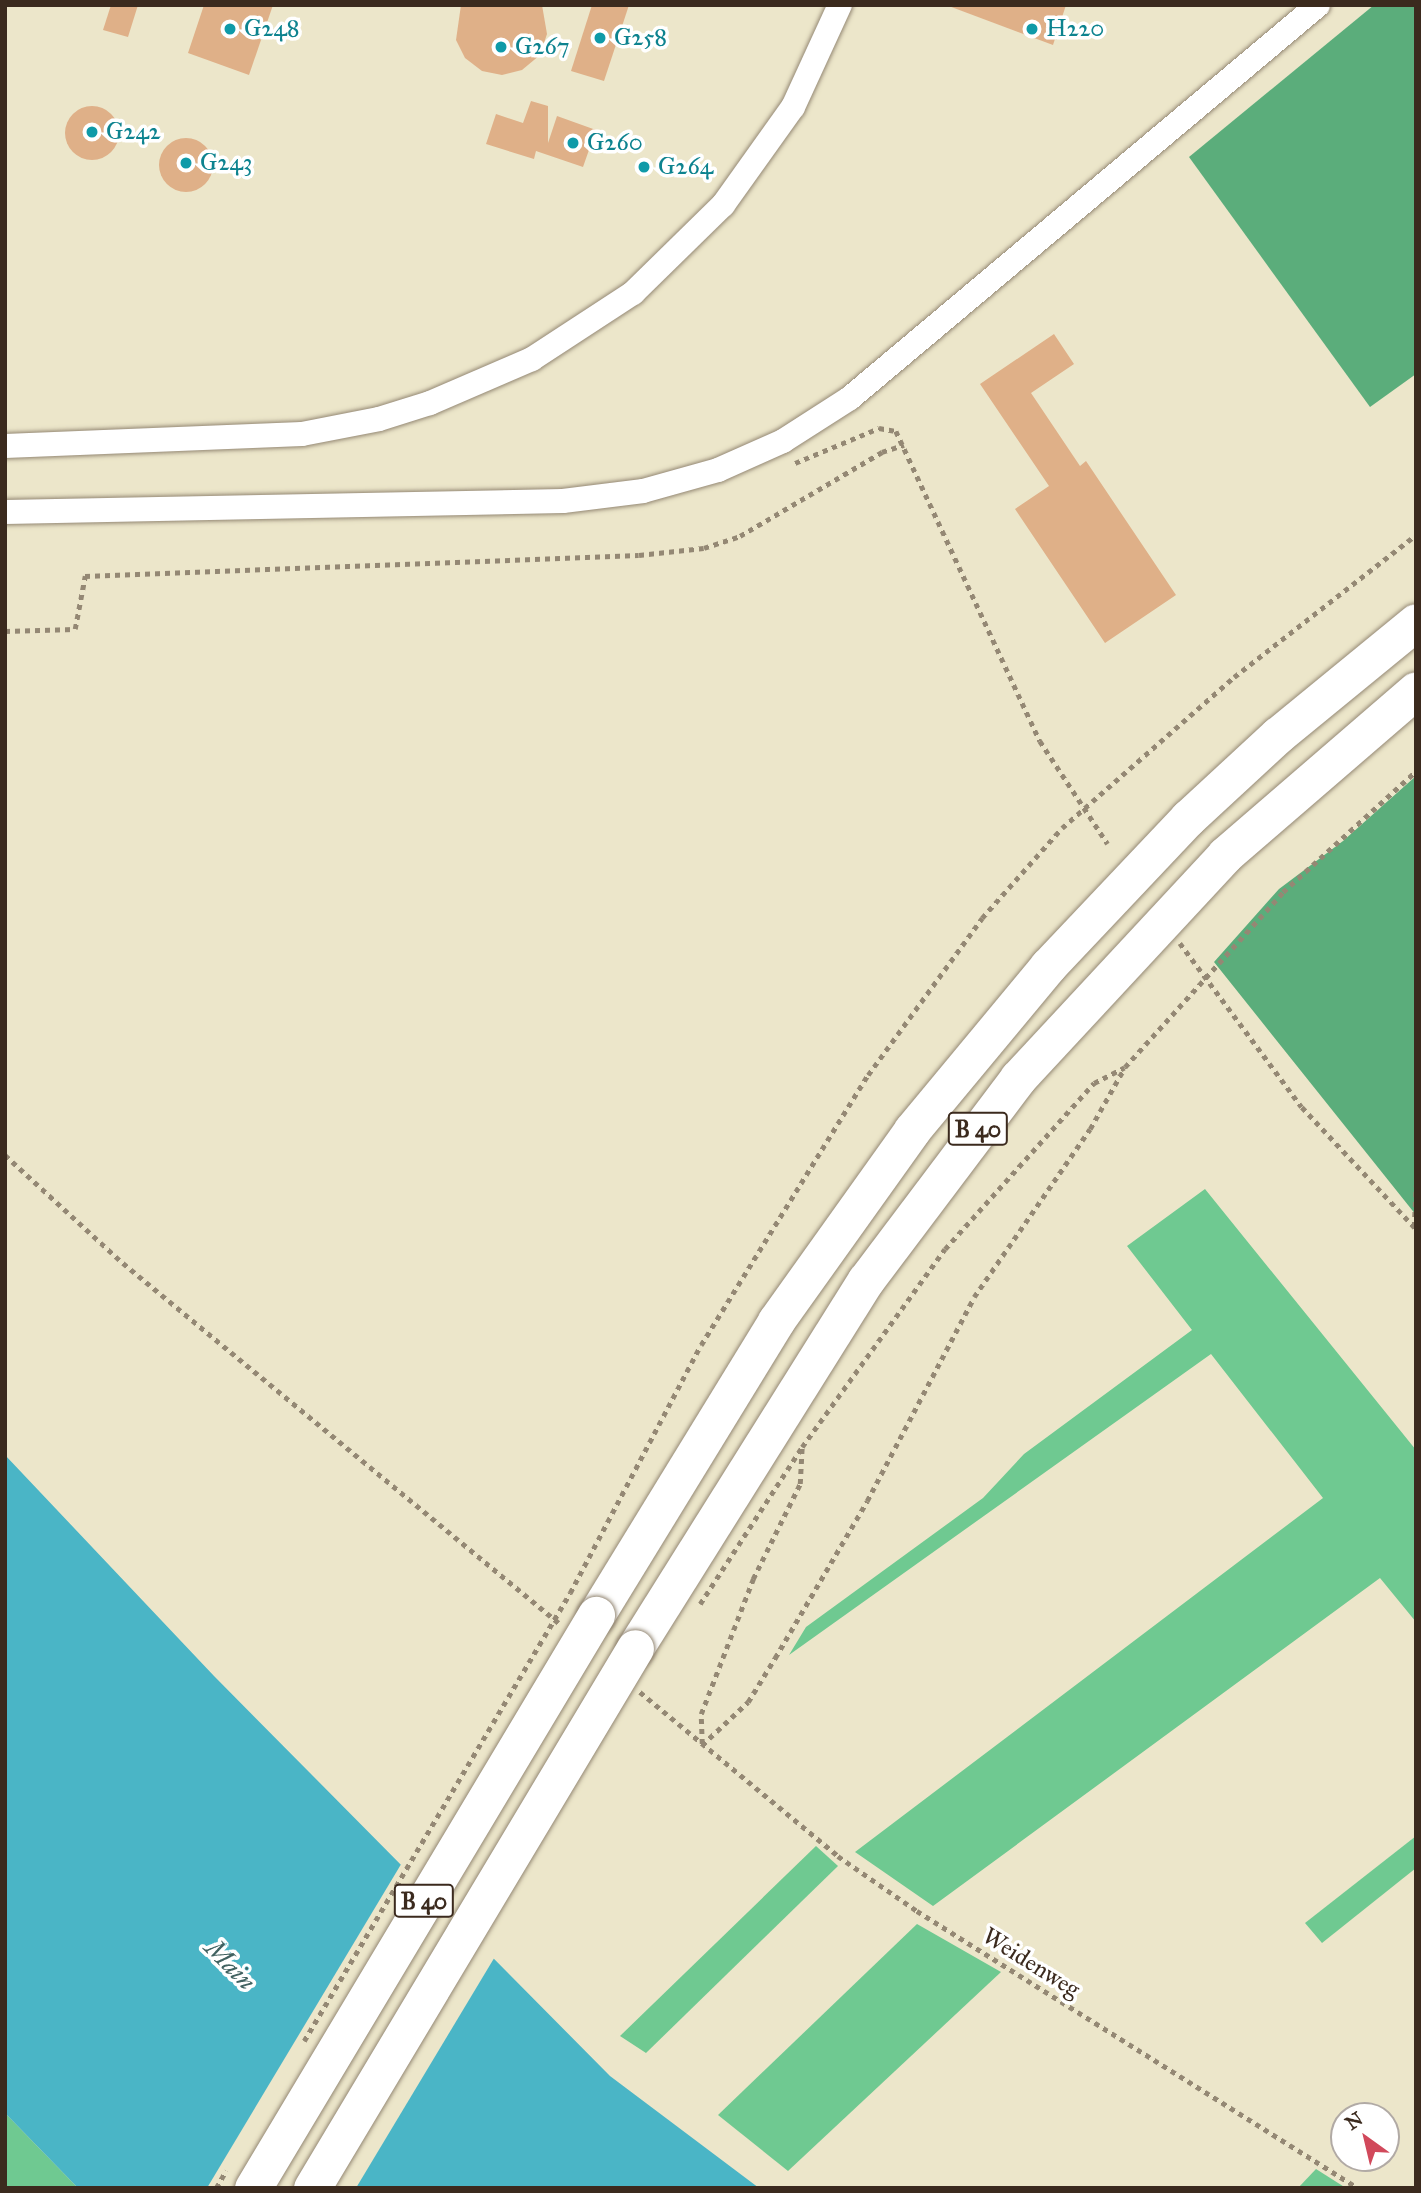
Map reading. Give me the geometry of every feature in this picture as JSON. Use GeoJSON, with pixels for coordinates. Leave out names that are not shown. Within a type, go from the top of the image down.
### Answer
{"type":"FeatureCollection","features":[{"type":"Feature","properties":{"kind":"highway","name":"B 40"},"geometry":{"type":"LineString","coordinates":[[242,2176],[583,1604],[776,1321],[912,1130],[1048,966],[1188,818],[1278,735],[1416,622]]}},
{"type":"Feature","properties":{"kind":"highway","name":"B 40"},"geometry":{"type":"LineString","coordinates":[[312,2188],[635,1648],[866,1280],[1018,1078],[1225,855],[1416,690]]}},
{"type":"Feature","properties":{"kind":"street"},"geometry":{"type":"LineString","coordinates":[[5,446],[272,437],[397,414],[450,395],[573,335],[633,293],[691,241],[762,156],[781,127],[839,5]]}},
{"type":"Feature","properties":{"kind":"street"},"geometry":{"type":"LineString","coordinates":[[5,512],[564,501],[643,491],[718,470],[783,441],[850,398],[1318,5]]}},
{"type":"Feature","properties":{"kind":"path"},"geometry":{"type":"LineString","coordinates":[[781,468],[879,428],[896,431],[1040,741],[1087,808],[1108,844]]}},
{"type":"Feature","properties":{"kind":"path"},"geometry":{"type":"LineString","coordinates":[[5,631],[75,629],[85,576],[639,555],[704,548],[740,536],[882,452],[904,445]]}},
{"type":"Feature","properties":{"kind":"path"},"geometry":{"type":"LineString","coordinates":[[301,2045],[583,1604],[701,1345],[869,1075],[982,918],[1041,846],[1234,677],[1416,535]]}},
{"type":"Feature","properties":{"kind":"path"},"geometry":{"type":"LineString","coordinates":[[702,1745],[748,1702],[867,1501],[974,1297],[1090,1129],[1125,1067],[1283,892],[1416,771]]}},
{"type":"Feature","properties":{"kind":"path"},"geometry":{"type":"LineString","coordinates":[[1180,943],[1310,1116],[1415,1229]]}},
{"type":"Feature","properties":{"kind":"path"},"geometry":{"type":"LineString","coordinates":[[697,1609],[802,1447],[945,1249],[1094,1083],[1125,1067]]}},
{"type":"Feature","properties":{"kind":"path"},"geometry":{"type":"LineString","coordinates":[[5,1155],[122,1263],[560,1625]]}},
{"type":"Feature","properties":{"kind":"path"},"geometry":{"type":"LineString","coordinates":[[1415,1229],[1416,1185]]}},
{"type":"Feature","properties":{"kind":"path"},"geometry":{"type":"LineString","coordinates":[[702,1745],[701,1714],[753,1579],[800,1484],[802,1447]]}},
{"type":"Feature","properties":{"kind":"path","name":"Weidenweg"},"geometry":{"type":"LineString","coordinates":[[631,1685],[838,1856],[917,1911],[1358,2188]]}},
{"type":"Feature","properties":{"kind":"path"},"geometry":{"type":"LineString","coordinates":[[216,2188],[242,2176]]}},
{"type":"Feature","properties":{"kind":"green space"},"geometry":{"type":"Polygon","coordinates":[[[1374,5],[1416,5],[1416,374],[1370,407],[1189,157],[1374,5]]]}},
{"type":"Feature","properties":{"kind":"green space"},"geometry":{"type":"Polygon","coordinates":[[[1416,776],[1416,1215],[1214,962],[1279,889],[1343,841],[1416,776]]]}},
{"type":"Feature","properties":{"kind":"green space"},"geometry":{"type":"Polygon","coordinates":[[[1205,1189],[1416,1450],[1416,1622],[1380,1578],[933,1906],[855,1852],[1323,1498],[1211,1354],[789,1655],[806,1627],[983,1498],[1024,1454],[1192,1330],[1127,1246],[1205,1189]]]}},
{"type":"Feature","properties":{"kind":"green space"},"geometry":{"type":"Polygon","coordinates":[[[1416,1836],[1416,1868],[1322,1943],[1305,1923],[1416,1836]]]}},
{"type":"Feature","properties":{"kind":"green space"},"geometry":{"type":"Polygon","coordinates":[[[816,1846],[838,1866],[646,2053],[620,2036],[816,1846]]]}},
{"type":"Feature","properties":{"kind":"green space"},"geometry":{"type":"Polygon","coordinates":[[[917,1924],[1001,1972],[788,2171],[718,2115],[917,1924]]]}},
{"type":"Feature","properties":{"kind":"green space"},"geometry":{"type":"Polygon","coordinates":[[[5,2113],[78,2188],[5,2188],[5,2113]]]}},
{"type":"Feature","properties":{"kind":"green space"},"geometry":{"type":"Polygon","coordinates":[[[1316,2169],[1346,2188],[1298,2188],[1316,2169]]]}},
{"type":"Feature","properties":{"kind":"water","name":"Main"},"geometry":{"type":"Polygon","coordinates":[[[5,1455],[214,1676],[610,2076],[759,2188],[78,2188],[5,2113],[5,1455]]]}},
{"type":"Feature","properties":{"kind":"pier"},"geometry":{"type":"Polygon","coordinates":[[[403,1861],[496,1955],[356,2188],[207,2188],[403,1861]]]}},
{"type":"Feature","properties":{"kind":"building"},"geometry":{"type":"Polygon","coordinates":[[[111,5],[138,5],[128,37],[103,30],[111,5]]]}},
{"type":"Feature","properties":{"kind":"building","name":"G248"},"geometry":{"type":"Polygon","coordinates":[[[204,5],[273,5],[249,75],[188,53],[204,5]]]}},
{"type":"Feature","properties":{"kind":"building","name":"G267"},"geometry":{"type":"Polygon","coordinates":[[[461,5],[542,5],[547,34],[540,55],[522,70],[502,75],[482,71],[465,58],[456,40],[461,5]]]}},
{"type":"Feature","properties":{"kind":"building","name":"G258"},"geometry":{"type":"Polygon","coordinates":[[[592,5],[629,5],[604,81],[571,71],[592,5]]]}},
{"type":"Feature","properties":{"kind":"building","name":"H220"},"geometry":{"type":"Polygon","coordinates":[[[946,5],[1066,5],[1053,45],[946,5]]]}},
{"type":"Feature","properties":{"kind":"building"},"geometry":{"type":"Polygon","coordinates":[[[531,101],[548,106],[548,143],[557,116],[596,130],[583,167],[536,151],[534,159],[486,144],[496,114],[523,123],[531,101]]]}},
{"type":"Feature","properties":{"kind":"building","name":"G242"},"geometry":{"type":"Polygon","coordinates":[[[92,106],[111,114],[119,133],[111,152],[92,160],[73,152],[65,133],[73,114],[92,106]]]}},
{"type":"Feature","properties":{"kind":"building","name":"G243"},"geometry":{"type":"Polygon","coordinates":[[[186,138],[205,146],[213,165],[205,184],[186,192],[167,184],[159,165],[167,146],[186,138]]]}},
{"type":"Feature","properties":{"kind":"building"},"geometry":{"type":"Polygon","coordinates":[[[1054,334],[1074,364],[1031,393],[1080,466],[1086,461],[1176,595],[1105,643],[1015,509],[1049,486],[980,384],[1054,334]]]}},
{"type":"Feature","properties":{"kind":"place","name":"G248"},"geometry":{"type":"Point","coordinates":[230,29]}},
{"type":"Feature","properties":{"kind":"place","name":"H220"},"geometry":{"type":"Point","coordinates":[1032,29]}},
{"type":"Feature","properties":{"kind":"place","name":"G258"},"geometry":{"type":"Point","coordinates":[600,38]}},
{"type":"Feature","properties":{"kind":"place","name":"G267"},"geometry":{"type":"Point","coordinates":[501,47]}},
{"type":"Feature","properties":{"kind":"place","name":"G242"},"geometry":{"type":"Point","coordinates":[92,132]}},
{"type":"Feature","properties":{"kind":"place","name":"G260"},"geometry":{"type":"Point","coordinates":[573,143]}},
{"type":"Feature","properties":{"kind":"place","name":"G243"},"geometry":{"type":"Point","coordinates":[186,163]}},
{"type":"Feature","properties":{"kind":"place","name":"G264"},"geometry":{"type":"Point","coordinates":[644,167]}}]}
